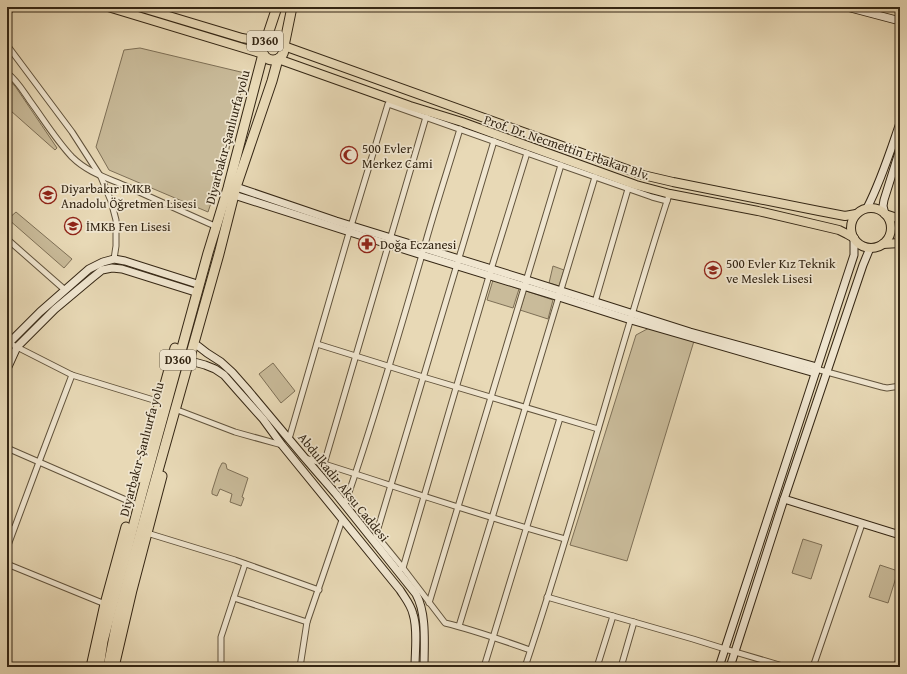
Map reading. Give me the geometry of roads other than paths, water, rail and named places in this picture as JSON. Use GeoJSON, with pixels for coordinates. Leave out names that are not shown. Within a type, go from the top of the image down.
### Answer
{"type":"FeatureCollection","features":[{"type":"Feature","properties":{"kind":"highway","name":"D360"},"geometry":{"type":"LineString","coordinates":[[277,7],[262,48],[263,54],[267,59],[274,60],[281,57],[283,53],[292,7]]}},
{"type":"Feature","properties":{"kind":"highway","name":"D360"},"geometry":{"type":"LineString","coordinates":[[265,41],[268,38],[275,38],[280,40],[284,46]]}},
{"type":"Feature","properties":{"kind":"highway","name":"Diyarbakır-Şanlıurfa yolu"},"geometry":{"type":"LineString","coordinates":[[99,667],[103,641],[140,500],[208,253],[232,173],[263,54]]}},
{"type":"Feature","properties":{"kind":"highway","name":"Diyarbakır-Şanlıurfa yolu"},"geometry":{"type":"LineString","coordinates":[[108,667],[117,621],[134,556],[219,254],[235,191],[272,82],[278,59]]}},
{"type":"Feature","properties":{"kind":"highway"},"geometry":{"type":"LineString","coordinates":[[92,667],[105,604],[160,402],[201,261],[208,253]]}},
{"type":"Feature","properties":{"kind":"highway"},"geometry":{"type":"LineString","coordinates":[[114,667],[147,533],[219,272],[219,254]]}},
{"type":"Feature","properties":{"kind":"main road"},"geometry":{"type":"LineString","coordinates":[[7,12],[10,7]]}},
{"type":"Feature","properties":{"kind":"main road"},"geometry":{"type":"LineString","coordinates":[[108,7],[263,54]]}},
{"type":"Feature","properties":{"kind":"main road"},"geometry":{"type":"LineString","coordinates":[[139,7],[242,38],[265,41]]}},
{"type":"Feature","properties":{"kind":"main road"},"geometry":{"type":"LineString","coordinates":[[847,7],[870,10],[900,21]]}},
{"type":"Feature","properties":{"kind":"main road","name":"Prof. Dr. Necmettin Erbakan Blv."},"geometry":{"type":"LineString","coordinates":[[284,46],[643,175],[845,216],[856,214]]}},
{"type":"Feature","properties":{"kind":"main road","name":"Prof. Dr. Necmettin Erbakan Blv."},"geometry":{"type":"LineString","coordinates":[[278,59],[410,106],[462,122],[669,197],[758,211],[839,230],[854,238]]}},
{"type":"Feature","properties":{"kind":"main road"},"geometry":{"type":"LineString","coordinates":[[867,208],[880,180],[900,123]]}},
{"type":"Feature","properties":{"kind":"main road"},"geometry":{"type":"LineString","coordinates":[[885,214],[883,206],[884,200],[900,149]]}},
{"type":"Feature","properties":{"kind":"main road"},"geometry":{"type":"LineString","coordinates":[[235,191],[350,229],[632,317],[690,332],[816,370]]}},
{"type":"Feature","properties":{"kind":"main road"},"geometry":{"type":"LineString","coordinates":[[867,208],[880,210],[885,214],[891,226],[887,239],[877,247],[864,247],[858,243],[851,232],[852,220],[856,214],[867,208]]}},
{"type":"Feature","properties":{"kind":"main road"},"geometry":{"type":"LineString","coordinates":[[885,214],[900,219]]}},
{"type":"Feature","properties":{"kind":"main road"},"geometry":{"type":"LineString","coordinates":[[719,667],[854,255],[854,238]]}},
{"type":"Feature","properties":{"kind":"main road"},"geometry":{"type":"LineString","coordinates":[[882,244],[900,243]]}},
{"type":"Feature","properties":{"kind":"main road"},"geometry":{"type":"LineString","coordinates":[[730,667],[784,500],[870,248]]}},
{"type":"Feature","properties":{"kind":"main road"},"geometry":{"type":"LineString","coordinates":[[8,344],[40,312],[89,269],[103,262],[114,259],[125,261],[193,287]]}},
{"type":"Feature","properties":{"kind":"main road"},"geometry":{"type":"LineString","coordinates":[[7,369],[17,347],[55,309],[102,270],[112,268],[122,269],[193,287]]}},
{"type":"Feature","properties":{"kind":"main road"},"geometry":{"type":"LineString","coordinates":[[560,294],[595,302],[632,317]]}},
{"type":"Feature","properties":{"kind":"main road","name":"Abdulkadir Aksu Caddesi"},"geometry":{"type":"LineString","coordinates":[[198,346],[221,362],[232,372],[400,570],[416,594],[421,606],[423,616],[424,667]]}},
{"type":"Feature","properties":{"kind":"main road"},"geometry":{"type":"LineString","coordinates":[[206,365],[204,361],[207,357],[215,358]]}},
{"type":"Feature","properties":{"kind":"main road","name":"Abdulkadir Aksu Caddesi"},"geometry":{"type":"LineString","coordinates":[[194,362],[206,365],[224,375],[263,419],[342,520],[400,590],[409,603],[415,622],[415,667]]}},
{"type":"Feature","properties":{"kind":"main road"},"geometry":{"type":"LineString","coordinates":[[784,500],[900,535]]}},
{"type":"Feature","properties":{"kind":"street"},"geometry":{"type":"LineString","coordinates":[[7,45],[72,132],[102,177],[116,220],[116,246],[114,259]]}},
{"type":"Feature","properties":{"kind":"street"},"geometry":{"type":"LineString","coordinates":[[7,73],[17,82],[72,157],[84,168],[217,227]]}},
{"type":"Feature","properties":{"kind":"street"},"geometry":{"type":"LineString","coordinates":[[289,439],[388,104],[628,189],[669,197],[525,667]]}},
{"type":"Feature","properties":{"kind":"street"},"geometry":{"type":"LineString","coordinates":[[324,464],[426,118]]}},
{"type":"Feature","properties":{"kind":"street"},"geometry":{"type":"LineString","coordinates":[[344,504],[356,474],[390,367],[460,129]]}},
{"type":"Feature","properties":{"kind":"street"},"geometry":{"type":"LineString","coordinates":[[494,141],[376,535],[400,570],[445,623],[493,636],[530,650]]}},
{"type":"Feature","properties":{"kind":"street"},"geometry":{"type":"LineString","coordinates":[[400,570],[424,497],[527,153]]}},
{"type":"Feature","properties":{"kind":"street"},"geometry":{"type":"LineString","coordinates":[[429,603],[561,165]]}},
{"type":"Feature","properties":{"kind":"street"},"geometry":{"type":"LineString","coordinates":[[459,626],[595,177]]}},
{"type":"Feature","properties":{"kind":"street"},"geometry":{"type":"LineString","coordinates":[[595,302],[628,189]]}},
{"type":"Feature","properties":{"kind":"street"},"geometry":{"type":"LineString","coordinates":[[7,239],[65,290]]}},
{"type":"Feature","properties":{"kind":"street"},"geometry":{"type":"LineString","coordinates":[[8,344],[17,347],[72,375],[160,402]]}},
{"type":"Feature","properties":{"kind":"street"},"geometry":{"type":"LineString","coordinates":[[317,344],[598,429]]}},
{"type":"Feature","properties":{"kind":"street"},"geometry":{"type":"LineString","coordinates":[[816,370],[887,388],[900,386]]}},
{"type":"Feature","properties":{"kind":"street"},"geometry":{"type":"LineString","coordinates":[[7,548],[72,375]]}},
{"type":"Feature","properties":{"kind":"street"},"geometry":{"type":"LineString","coordinates":[[180,411],[235,432],[282,445]]}},
{"type":"Feature","properties":{"kind":"street"},"geometry":{"type":"LineString","coordinates":[[484,667],[560,418]]}},
{"type":"Feature","properties":{"kind":"street"},"geometry":{"type":"LineString","coordinates":[[7,448],[133,503]]}},
{"type":"Feature","properties":{"kind":"street"},"geometry":{"type":"LineString","coordinates":[[304,457],[424,497],[565,539]]}},
{"type":"Feature","properties":{"kind":"street"},"geometry":{"type":"LineString","coordinates":[[300,667],[307,622],[342,520]]}},
{"type":"Feature","properties":{"kind":"street"},"geometry":{"type":"LineString","coordinates":[[814,667],[862,524]]}},
{"type":"Feature","properties":{"kind":"street"},"geometry":{"type":"LineString","coordinates":[[7,527],[13,530]]}},
{"type":"Feature","properties":{"kind":"street"},"geometry":{"type":"LineString","coordinates":[[147,533],[245,564],[318,590]]}},
{"type":"Feature","properties":{"kind":"street"},"geometry":{"type":"LineString","coordinates":[[7,564],[105,604]]}},
{"type":"Feature","properties":{"kind":"street"},"geometry":{"type":"LineString","coordinates":[[221,667],[221,637],[245,564]]}},
{"type":"Feature","properties":{"kind":"street"},"geometry":{"type":"LineString","coordinates":[[547,597],[693,638],[786,667]]}},
{"type":"Feature","properties":{"kind":"street"},"geometry":{"type":"LineString","coordinates":[[234,598],[307,622]]}},
{"type":"Feature","properties":{"kind":"street"},"geometry":{"type":"LineString","coordinates":[[597,667],[613,616]]}},
{"type":"Feature","properties":{"kind":"street"},"geometry":{"type":"LineString","coordinates":[[621,667],[634,622]]}},
{"type":"Feature","properties":{"kind":"street"},"geometry":{"type":"LineString","coordinates":[[896,667],[900,657]]}},
{"type":"Feature","properties":{"kind":"street"},"geometry":{"type":"LineString","coordinates":[[7,664],[16,667]]}},
{"type":"Feature","properties":{"kind":"place","name":"500 Evler Merkez Cami"},"geometry":{"type":"Point","coordinates":[349,155]}},
{"type":"Feature","properties":{"kind":"place","name":"Diyarbakır IMKB Anadolu Öğretmen Lisesi"},"geometry":{"type":"Point","coordinates":[48,195]}},
{"type":"Feature","properties":{"kind":"place","name":"İMKB Fen Lisesi"},"geometry":{"type":"Point","coordinates":[73,226]}},
{"type":"Feature","properties":{"kind":"place","name":"Doğa Eczanesi"},"geometry":{"type":"Point","coordinates":[367,244]}},
{"type":"Feature","properties":{"kind":"place","name":"500 Evler Kız Teknik ve Meslek Lisesi"},"geometry":{"type":"Point","coordinates":[713,270]}}]}
